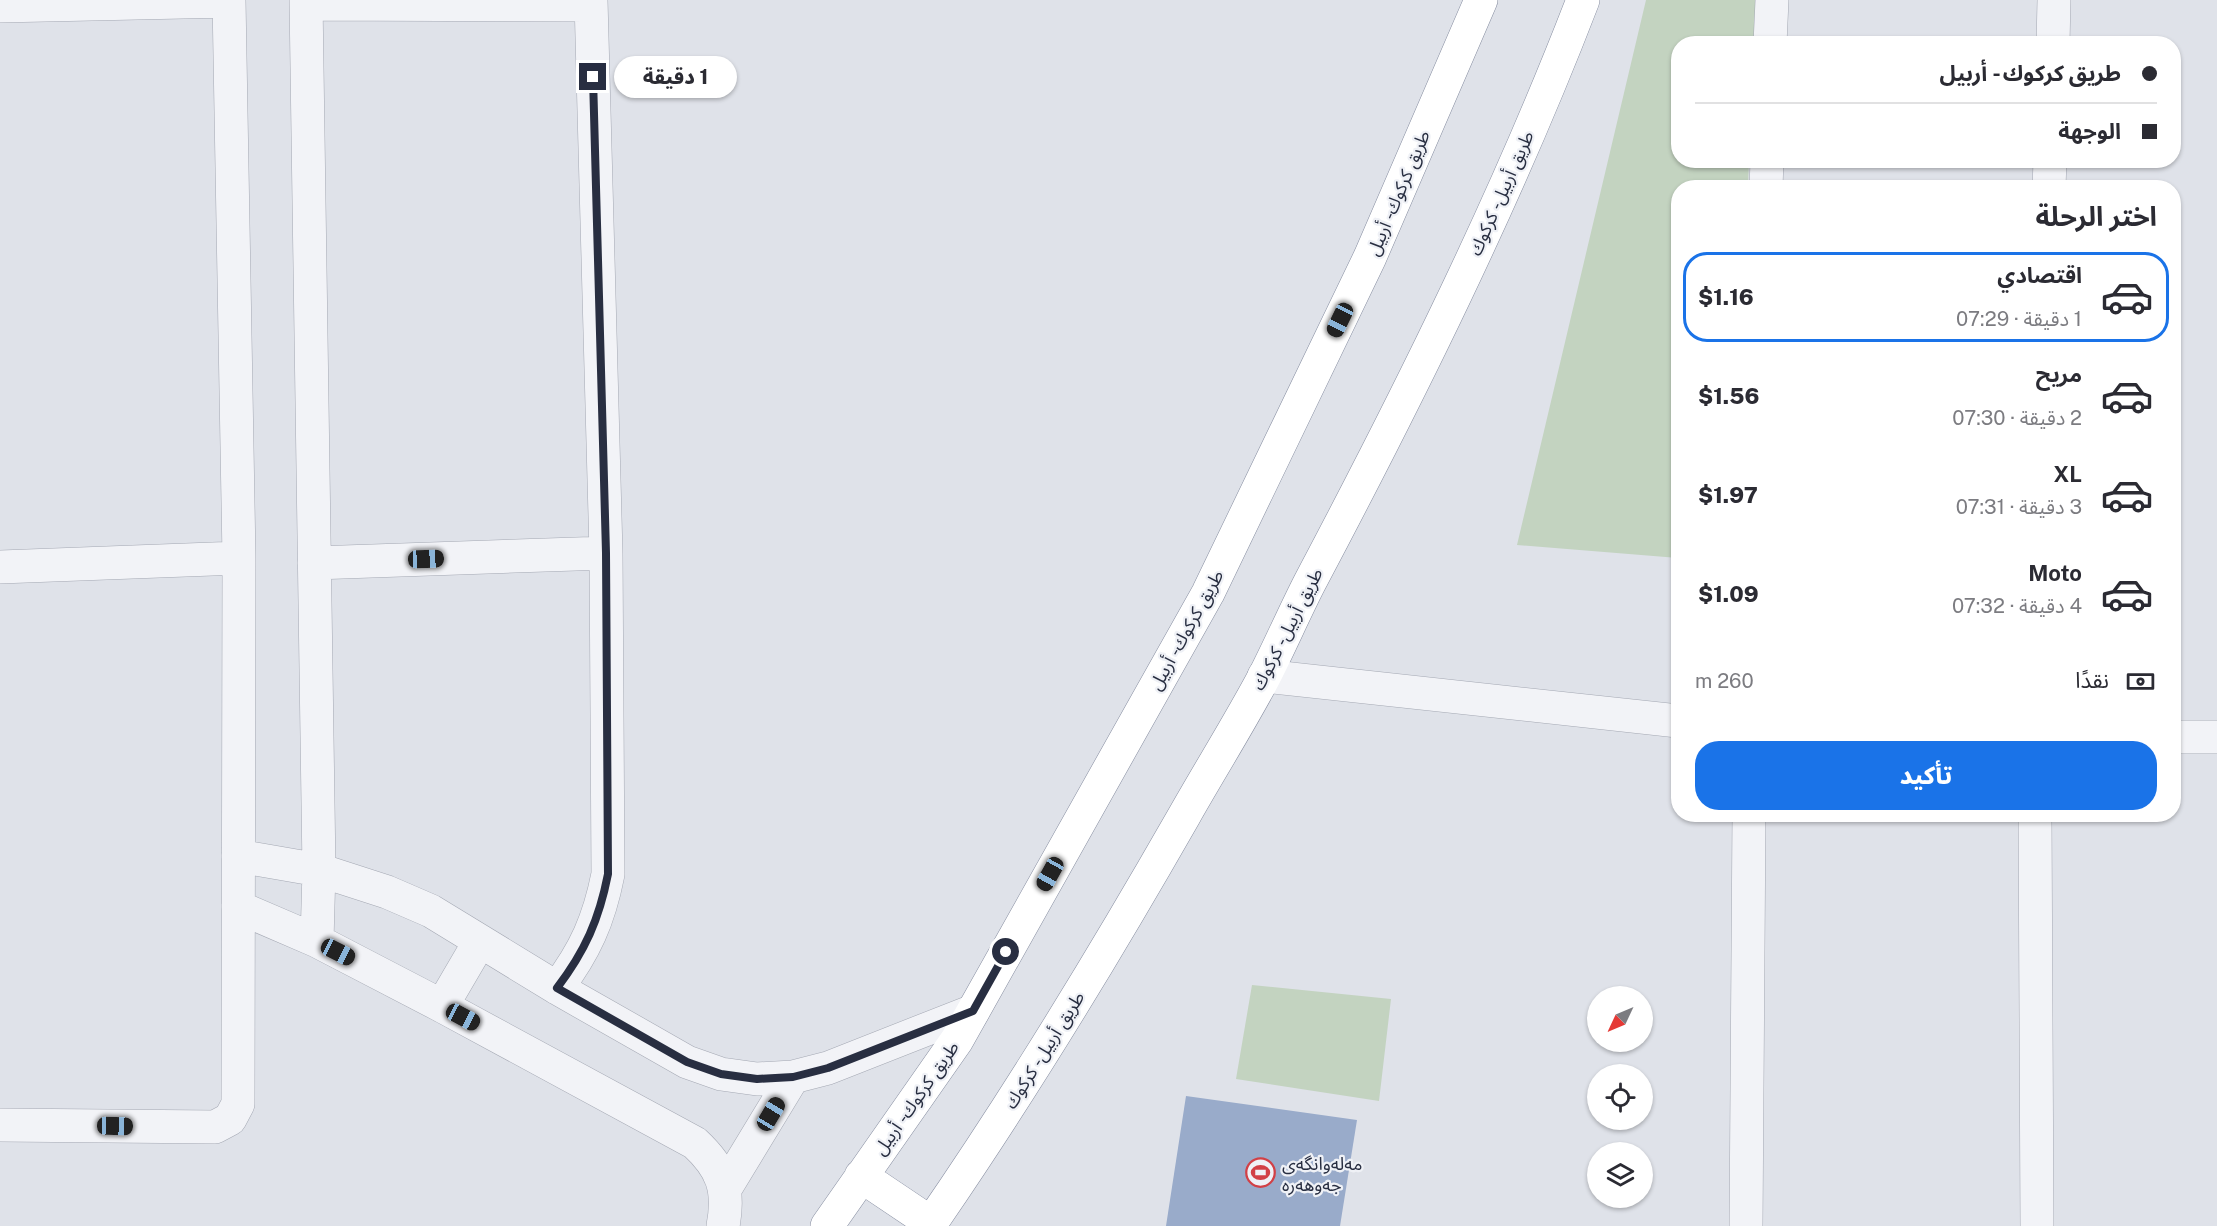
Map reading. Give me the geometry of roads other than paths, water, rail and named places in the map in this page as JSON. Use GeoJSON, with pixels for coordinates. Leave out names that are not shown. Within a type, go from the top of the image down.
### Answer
{"type":"FeatureCollection","features":[{"type":"Feature","properties":{"kind":"highway","name":"طريق كركوك - أربيل"},"geometry":{"type":"LineString","coordinates":[[827,1226],[957,1040],[1208,593],[1370,257],[1481,0]]}},
{"type":"Feature","properties":{"kind":"highway","name":"طريق أربيل - كركوك"},"geometry":{"type":"LineString","coordinates":[[930,1224],[1012,1102],[1120,928],[1264,676],[1379,451],[1456,292],[1520,151],[1583,0]]}},
{"type":"Feature","properties":{"kind":"highway"},"geometry":{"type":"LineString","coordinates":[[861,1176],[930,1224]]}},
{"type":"Feature","properties":{"kind":"street"},"geometry":{"type":"LineString","coordinates":[[0,6],[229,0],[239,558],[238,1104],[230,1119],[223,1124],[206,1127],[0,1125]]}},
{"type":"Feature","properties":{"kind":"street"},"geometry":{"type":"LineString","coordinates":[[1770,36],[1772,0]]}},
{"type":"Feature","properties":{"kind":"street"},"geometry":{"type":"LineString","coordinates":[[2053,36],[2054,0]]}},
{"type":"Feature","properties":{"kind":"street"},"geometry":{"type":"LineString","coordinates":[[317,941],[319,870],[306,2],[591,3],[606,553],[608,874],[602,905],[591,935],[576,963],[568,994]]}},
{"type":"Feature","properties":{"kind":"street"},"geometry":{"type":"LineString","coordinates":[[314,562],[606,553]]}},
{"type":"Feature","properties":{"kind":"street"},"geometry":{"type":"LineString","coordinates":[[0,567],[239,558]]}},
{"type":"Feature","properties":{"kind":"street"},"geometry":{"type":"LineString","coordinates":[[1264,676],[1671,720]]}},
{"type":"Feature","properties":{"kind":"street"},"geometry":{"type":"LineString","coordinates":[[2181,737],[2217,737]]}},
{"type":"Feature","properties":{"kind":"street"},"geometry":{"type":"LineString","coordinates":[[1746,1226],[1749,822]]}},
{"type":"Feature","properties":{"kind":"street"},"geometry":{"type":"LineString","coordinates":[[2035,822],[2037,1226]]}},
{"type":"Feature","properties":{"kind":"street"},"geometry":{"type":"LineString","coordinates":[[238,856],[319,870],[387,892],[420,906],[687,1062],[721,1074],[757,1079],[793,1077],[828,1068],[973,1011]]}},
{"type":"Feature","properties":{"kind":"street"},"geometry":{"type":"LineString","coordinates":[[238,908],[317,941],[695,1143],[709,1156],[719,1172],[725,1189],[727,1208],[723,1226]]}},
{"type":"Feature","properties":{"kind":"street"},"geometry":{"type":"LineString","coordinates":[[442,1006],[480,941]]}},
{"type":"Feature","properties":{"kind":"street"},"geometry":{"type":"LineString","coordinates":[[725,1189],[793,1077]]}},
{"type":"Feature","properties":{"kind":"water","name":"مەلەوانگەی جەوهەرە"},"geometry":{"type":"Polygon","coordinates":[[[1186,1096],[1357,1120],[1340,1226],[1166,1226],[1186,1096]]]}},
{"type":"Feature","properties":{"kind":"place","name":"مەلەوانگەی جەوهەرە"},"geometry":{"type":"Point","coordinates":[1261,1173]}}]}
